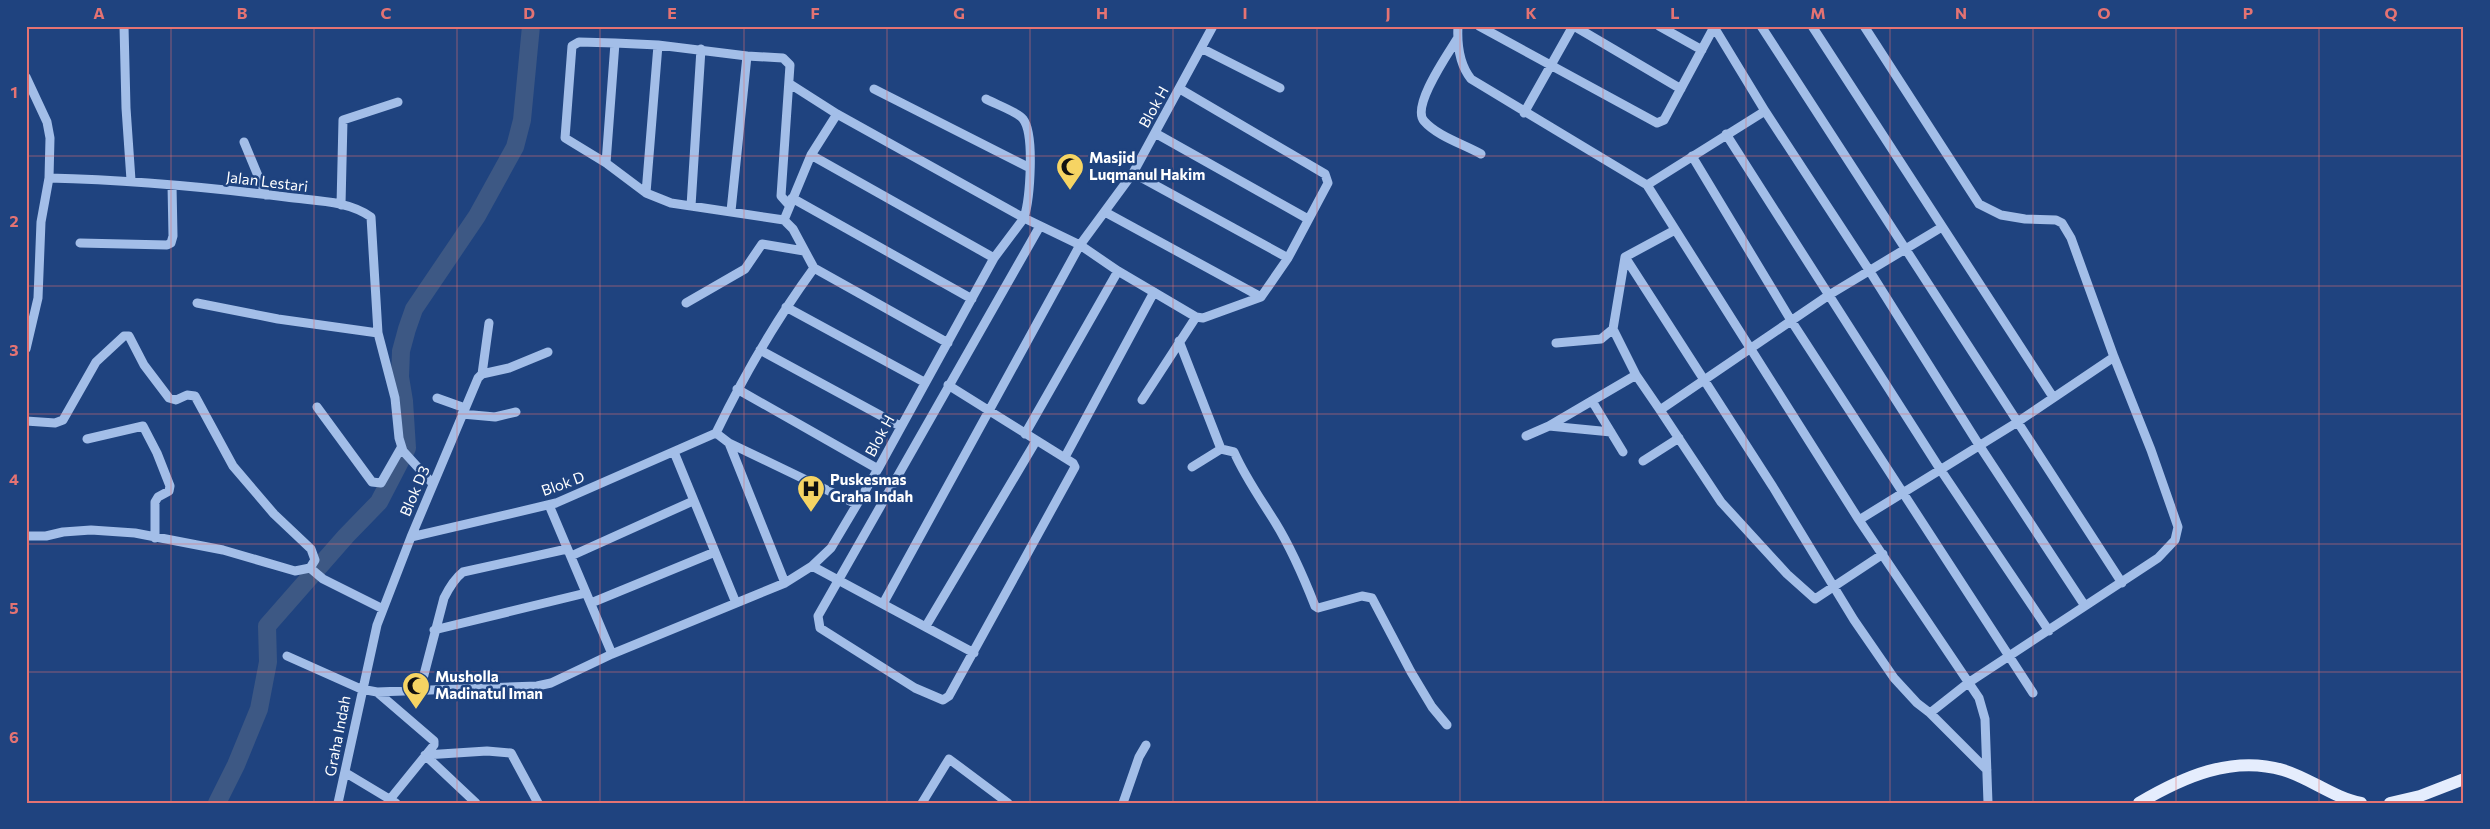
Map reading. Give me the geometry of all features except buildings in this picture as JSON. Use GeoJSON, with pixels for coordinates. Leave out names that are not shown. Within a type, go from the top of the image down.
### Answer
{"type":"FeatureCollection","features":[{"type":"Feature","properties":{"kind":"main road"},"geometry":{"type":"LineString","coordinates":[[2139,803],[2198,773],[2231,766],[2255,765],[2284,770],[2361,803]]}},
{"type":"Feature","properties":{"kind":"main road"},"geometry":{"type":"LineString","coordinates":[[2390,803],[2420,796],[2464,779]]}},
{"type":"Feature","properties":{"kind":"street"},"geometry":{"type":"LineString","coordinates":[[124,26],[126,108],[131,180]]}},
{"type":"Feature","properties":{"kind":"street","name":"Blok H"},"geometry":{"type":"LineString","coordinates":[[884,602],[1080,245],[1133,173],[1213,26]]}},
{"type":"Feature","properties":{"kind":"street"},"geometry":{"type":"LineString","coordinates":[[1458,26],[1457,39],[1465,72],[1471,79],[1524,113],[1647,185],[1859,520],[1979,698],[1985,719],[1988,803]]}},
{"type":"Feature","properties":{"kind":"street"},"geometry":{"type":"LineString","coordinates":[[1479,26],[1657,124],[1664,120],[1715,27],[1765,111],[1869,270],[1979,445],[2085,606]]}},
{"type":"Feature","properties":{"kind":"street"},"geometry":{"type":"LineString","coordinates":[[1524,113],[1573,26],[1681,89]]}},
{"type":"Feature","properties":{"kind":"street"},"geometry":{"type":"LineString","coordinates":[[1659,26],[1702,50]]}},
{"type":"Feature","properties":{"kind":"street"},"geometry":{"type":"LineString","coordinates":[[1761,26],[2016,423],[2122,583]]}},
{"type":"Feature","properties":{"kind":"street"},"geometry":{"type":"LineString","coordinates":[[1812,26],[2053,397]]}},
{"type":"Feature","properties":{"kind":"street"},"geometry":{"type":"LineString","coordinates":[[1864,26],[1979,204],[2002,215],[2025,220],[2056,220],[2062,223],[2071,238],[2114,356],[2152,450],[2178,527],[2175,540],[2158,558],[1968,683],[1930,713]]}},
{"type":"Feature","properties":{"kind":"street"},"geometry":{"type":"LineString","coordinates":[[1457,39],[1433,79],[1420,107],[1422,120],[1432,128],[1481,154]]}},
{"type":"Feature","properties":{"kind":"street"},"geometry":{"type":"LineString","coordinates":[[948,343],[814,268],[793,229],[784,220],[671,203],[646,193],[606,163],[565,138],[572,46],[575,43],[658,45],[747,56],[784,58],[790,65],[790,84],[781,196],[972,299]]}},
{"type":"Feature","properties":{"kind":"street"},"geometry":{"type":"LineString","coordinates":[[606,163],[615,43]]}},
{"type":"Feature","properties":{"kind":"street"},"geometry":{"type":"LineString","coordinates":[[646,193],[658,45]]}},
{"type":"Feature","properties":{"kind":"street"},"geometry":{"type":"LineString","coordinates":[[1202,48],[1280,88]]}},
{"type":"Feature","properties":{"kind":"street"},"geometry":{"type":"LineString","coordinates":[[690,206],[701,49]]}},
{"type":"Feature","properties":{"kind":"street"},"geometry":{"type":"LineString","coordinates":[[731,211],[747,56]]}},
{"type":"Feature","properties":{"kind":"street"},"geometry":{"type":"LineString","coordinates":[[26,77],[47,122],[50,138],[50,178],[42,222],[38,298],[26,349]]}},
{"type":"Feature","properties":{"kind":"street"},"geometry":{"type":"LineString","coordinates":[[790,84],[837,114],[1024,218],[1080,245],[1118,271],[1196,317],[1213,316],[1261,297],[1288,258],[1328,183],[1325,174],[1180,89]]}},
{"type":"Feature","properties":{"kind":"street"},"geometry":{"type":"LineString","coordinates":[[874,89],[1028,167]]}},
{"type":"Feature","properties":{"kind":"street"},"geometry":{"type":"LineString","coordinates":[[986,99],[1023,118],[1030,137],[1028,203],[1024,218]]}},
{"type":"Feature","properties":{"kind":"street"},"geometry":{"type":"LineString","coordinates":[[341,205],[343,120],[398,102]]}},
{"type":"Feature","properties":{"kind":"street"},"geometry":{"type":"LineString","coordinates":[[1647,185],[1765,111]]}},
{"type":"Feature","properties":{"kind":"street"},"geometry":{"type":"LineString","coordinates":[[784,220],[811,155],[837,114]]}},
{"type":"Feature","properties":{"kind":"street"},"geometry":{"type":"LineString","coordinates":[[1155,133],[1308,218]]}},
{"type":"Feature","properties":{"kind":"street"},"geometry":{"type":"LineString","coordinates":[[1726,134],[1940,469],[2049,631]]}},
{"type":"Feature","properties":{"kind":"street"},"geometry":{"type":"LineString","coordinates":[[244,142],[266,195]]}},
{"type":"Feature","properties":{"kind":"street"},"geometry":{"type":"LineString","coordinates":[[811,155],[994,258]]}},
{"type":"Feature","properties":{"kind":"street"},"geometry":{"type":"LineString","coordinates":[[1692,156],[1792,322],[2033,693]]}},
{"type":"Feature","properties":{"kind":"street"},"geometry":{"type":"LineString","coordinates":[[1133,173],[1288,258]]}},
{"type":"Feature","properties":{"kind":"street","name":"Jalan Lestari"},"geometry":{"type":"LineString","coordinates":[[50,178],[131,180],[266,195],[341,205],[357,209],[371,217],[378,333],[394,398],[402,449]]}},
{"type":"Feature","properties":{"kind":"street"},"geometry":{"type":"LineString","coordinates":[[80,243],[167,245],[171,243],[173,236],[172,185]]}},
{"type":"Feature","properties":{"kind":"street"},"geometry":{"type":"LineString","coordinates":[[1106,212],[1261,297]]}},
{"type":"Feature","properties":{"kind":"street","name":"Blok H"},"geometry":{"type":"LineString","coordinates":[[377,692],[537,686],[551,683],[612,654],[785,583],[812,566],[831,548],[878,469],[924,382],[948,343],[994,258],[1024,218]]}},
{"type":"Feature","properties":{"kind":"street"},"geometry":{"type":"LineString","coordinates":[[948,385],[1073,463],[1074,472],[974,653],[949,696],[943,700],[915,688],[820,628],[818,616],[948,385],[1040,226]]}},
{"type":"Feature","properties":{"kind":"street"},"geometry":{"type":"LineString","coordinates":[[1660,410],[1869,270],[1942,227]]}},
{"type":"Feature","properties":{"kind":"street"},"geometry":{"type":"LineString","coordinates":[[1625,257],[1675,230]]}},
{"type":"Feature","properties":{"kind":"street"},"geometry":{"type":"LineString","coordinates":[[686,303],[745,269],[762,244],[804,251]]}},
{"type":"Feature","properties":{"kind":"street"},"geometry":{"type":"LineString","coordinates":[[1625,257],[1613,329],[1636,375],[1720,502],[1788,574],[1815,599],[1883,554]]}},
{"type":"Feature","properties":{"kind":"street"},"geometry":{"type":"LineString","coordinates":[[1625,257],[1835,586],[1854,620],[1894,678],[1917,703],[1930,713],[1988,770]]}},
{"type":"Feature","properties":{"kind":"street"},"geometry":{"type":"LineString","coordinates":[[814,268],[786,307],[760,350],[716,433],[729,443],[856,504]]}},
{"type":"Feature","properties":{"kind":"street"},"geometry":{"type":"LineString","coordinates":[[1025,434],[1118,271]]}},
{"type":"Feature","properties":{"kind":"street"},"geometry":{"type":"LineString","coordinates":[[1065,458],[1154,292]]}},
{"type":"Feature","properties":{"kind":"street"},"geometry":{"type":"LineString","coordinates":[[197,303],[278,319],[378,333]]}},
{"type":"Feature","properties":{"kind":"street"},"geometry":{"type":"LineString","coordinates":[[786,307],[924,382]]}},
{"type":"Feature","properties":{"kind":"street"},"geometry":{"type":"LineString","coordinates":[[1142,400],[1196,317]]}},
{"type":"Feature","properties":{"kind":"street","name":"Blok D3"},"geometry":{"type":"LineString","coordinates":[[361,689],[383,609],[433,484],[482,374],[488,323]]}},
{"type":"Feature","properties":{"kind":"street"},"geometry":{"type":"LineString","coordinates":[[1556,343],[1601,339],[1613,329]]}},
{"type":"Feature","properties":{"kind":"street"},"geometry":{"type":"LineString","coordinates":[[26,421],[55,423],[63,420],[96,362],[124,336],[129,336],[144,365],[169,398],[176,400],[187,395],[195,396],[233,466],[274,514],[311,549],[315,560],[311,569]]}},
{"type":"Feature","properties":{"kind":"street"},"geometry":{"type":"LineString","coordinates":[[1179,341],[1221,449]]}},
{"type":"Feature","properties":{"kind":"street"},"geometry":{"type":"LineString","coordinates":[[760,350],[900,426]]}},
{"type":"Feature","properties":{"kind":"street"},"geometry":{"type":"LineString","coordinates":[[482,374],[509,368],[548,352]]}},
{"type":"Feature","properties":{"kind":"street"},"geometry":{"type":"LineString","coordinates":[[1859,520],[2016,423],[2114,356]]}},
{"type":"Feature","properties":{"kind":"street"},"geometry":{"type":"LineString","coordinates":[[1526,436],[1549,426],[1636,375]]}},
{"type":"Feature","properties":{"kind":"street"},"geometry":{"type":"LineString","coordinates":[[738,389],[878,469]]}},
{"type":"Feature","properties":{"kind":"street"},"geometry":{"type":"LineString","coordinates":[[436,398],[464,411],[495,417],[516,412]]}},
{"type":"Feature","properties":{"kind":"street"},"geometry":{"type":"LineString","coordinates":[[1592,401],[1624,452]]}},
{"type":"Feature","properties":{"kind":"street"},"geometry":{"type":"LineString","coordinates":[[317,407],[372,482],[381,483],[386,478],[402,449],[433,484]]}},
{"type":"Feature","properties":{"kind":"street"},"geometry":{"type":"LineString","coordinates":[[87,439],[139,425],[143,426],[157,453],[170,486],[169,491],[158,497],[155,502],[155,538]]}},
{"type":"Feature","properties":{"kind":"street"},"geometry":{"type":"LineString","coordinates":[[1549,426],[1611,432]]}},
{"type":"Feature","properties":{"kind":"street","name":"Blok D"},"geometry":{"type":"LineString","coordinates":[[411,538],[549,505],[612,480],[716,433]]}},
{"type":"Feature","properties":{"kind":"street"},"geometry":{"type":"LineString","coordinates":[[1643,461],[1679,438]]}},
{"type":"Feature","properties":{"kind":"street"},"geometry":{"type":"LineString","coordinates":[[926,626],[1036,441]]}},
{"type":"Feature","properties":{"kind":"street"},"geometry":{"type":"LineString","coordinates":[[729,443],[785,583]]}},
{"type":"Feature","properties":{"kind":"street"},"geometry":{"type":"LineString","coordinates":[[1192,467],[1221,449],[1234,452],[1244,477],[1284,540],[1315,606],[1318,608],[1362,596],[1372,598],[1411,672],[1432,707],[1447,725]]}},
{"type":"Feature","properties":{"kind":"street"},"geometry":{"type":"LineString","coordinates":[[674,452],[736,603]]}},
{"type":"Feature","properties":{"kind":"street"},"geometry":{"type":"LineString","coordinates":[[420,690],[434,630],[450,586],[464,572],[569,553],[694,501]]}},
{"type":"Feature","properties":{"kind":"street"},"geometry":{"type":"LineString","coordinates":[[549,505],[612,654]]}},
{"type":"Feature","properties":{"kind":"street"},"geometry":{"type":"LineString","coordinates":[[26,536],[46,536],[63,532],[91,530],[135,533],[222,550],[295,572],[311,569]]}},
{"type":"Feature","properties":{"kind":"street"},"geometry":{"type":"LineString","coordinates":[[591,603],[715,552]]}},
{"type":"Feature","properties":{"kind":"street"},"geometry":{"type":"LineString","coordinates":[[812,566],[820,572],[884,602],[974,653]]}},
{"type":"Feature","properties":{"kind":"street"},"geometry":{"type":"LineString","coordinates":[[311,569],[323,579],[383,609]]}},
{"type":"Feature","properties":{"kind":"street"},"geometry":{"type":"LineString","coordinates":[[434,630],[586,593]]}},
{"type":"Feature","properties":{"kind":"street"},"geometry":{"type":"LineString","coordinates":[[287,656],[361,689]]}},
{"type":"Feature","properties":{"kind":"street","name":"Graha Indah"},"geometry":{"type":"LineString","coordinates":[[338,803],[346,773],[361,689],[377,692]]}},
{"type":"Feature","properties":{"kind":"street"},"geometry":{"type":"LineString","coordinates":[[346,773],[393,800],[434,745],[432,737],[377,692]]}},
{"type":"Feature","properties":{"kind":"street"},"geometry":{"type":"LineString","coordinates":[[1123,803],[1139,757],[1146,745]]}},
{"type":"Feature","properties":{"kind":"street"},"geometry":{"type":"LineString","coordinates":[[425,755],[487,751],[511,753],[538,803]]}},
{"type":"Feature","properties":{"kind":"street"},"geometry":{"type":"LineString","coordinates":[[425,755],[476,803]]}},
{"type":"Feature","properties":{"kind":"street"},"geometry":{"type":"LineString","coordinates":[[922,802],[949,759],[1008,803]]}},
{"type":"Feature","properties":{"kind":"waterway"},"geometry":{"type":"LineString","coordinates":[[217,803],[236,765],[259,709],[268,662],[267,626],[346,536],[379,502],[407,448],[404,401],[400,377],[401,351],[407,329],[414,309],[477,216],[515,147],[522,120],[531,26]]}},
{"type":"Feature","properties":{"kind":"place","name":"Masjid Luqmanul Hakim"},"geometry":{"type":"Point","coordinates":[1070,191]}},
{"type":"Feature","properties":{"kind":"place","name":"Puskesmas Graha Indah"},"geometry":{"type":"Point","coordinates":[811,513]}},
{"type":"Feature","properties":{"kind":"place","name":"Musholla Madinatul Iman"},"geometry":{"type":"Point","coordinates":[416,710]}}]}
